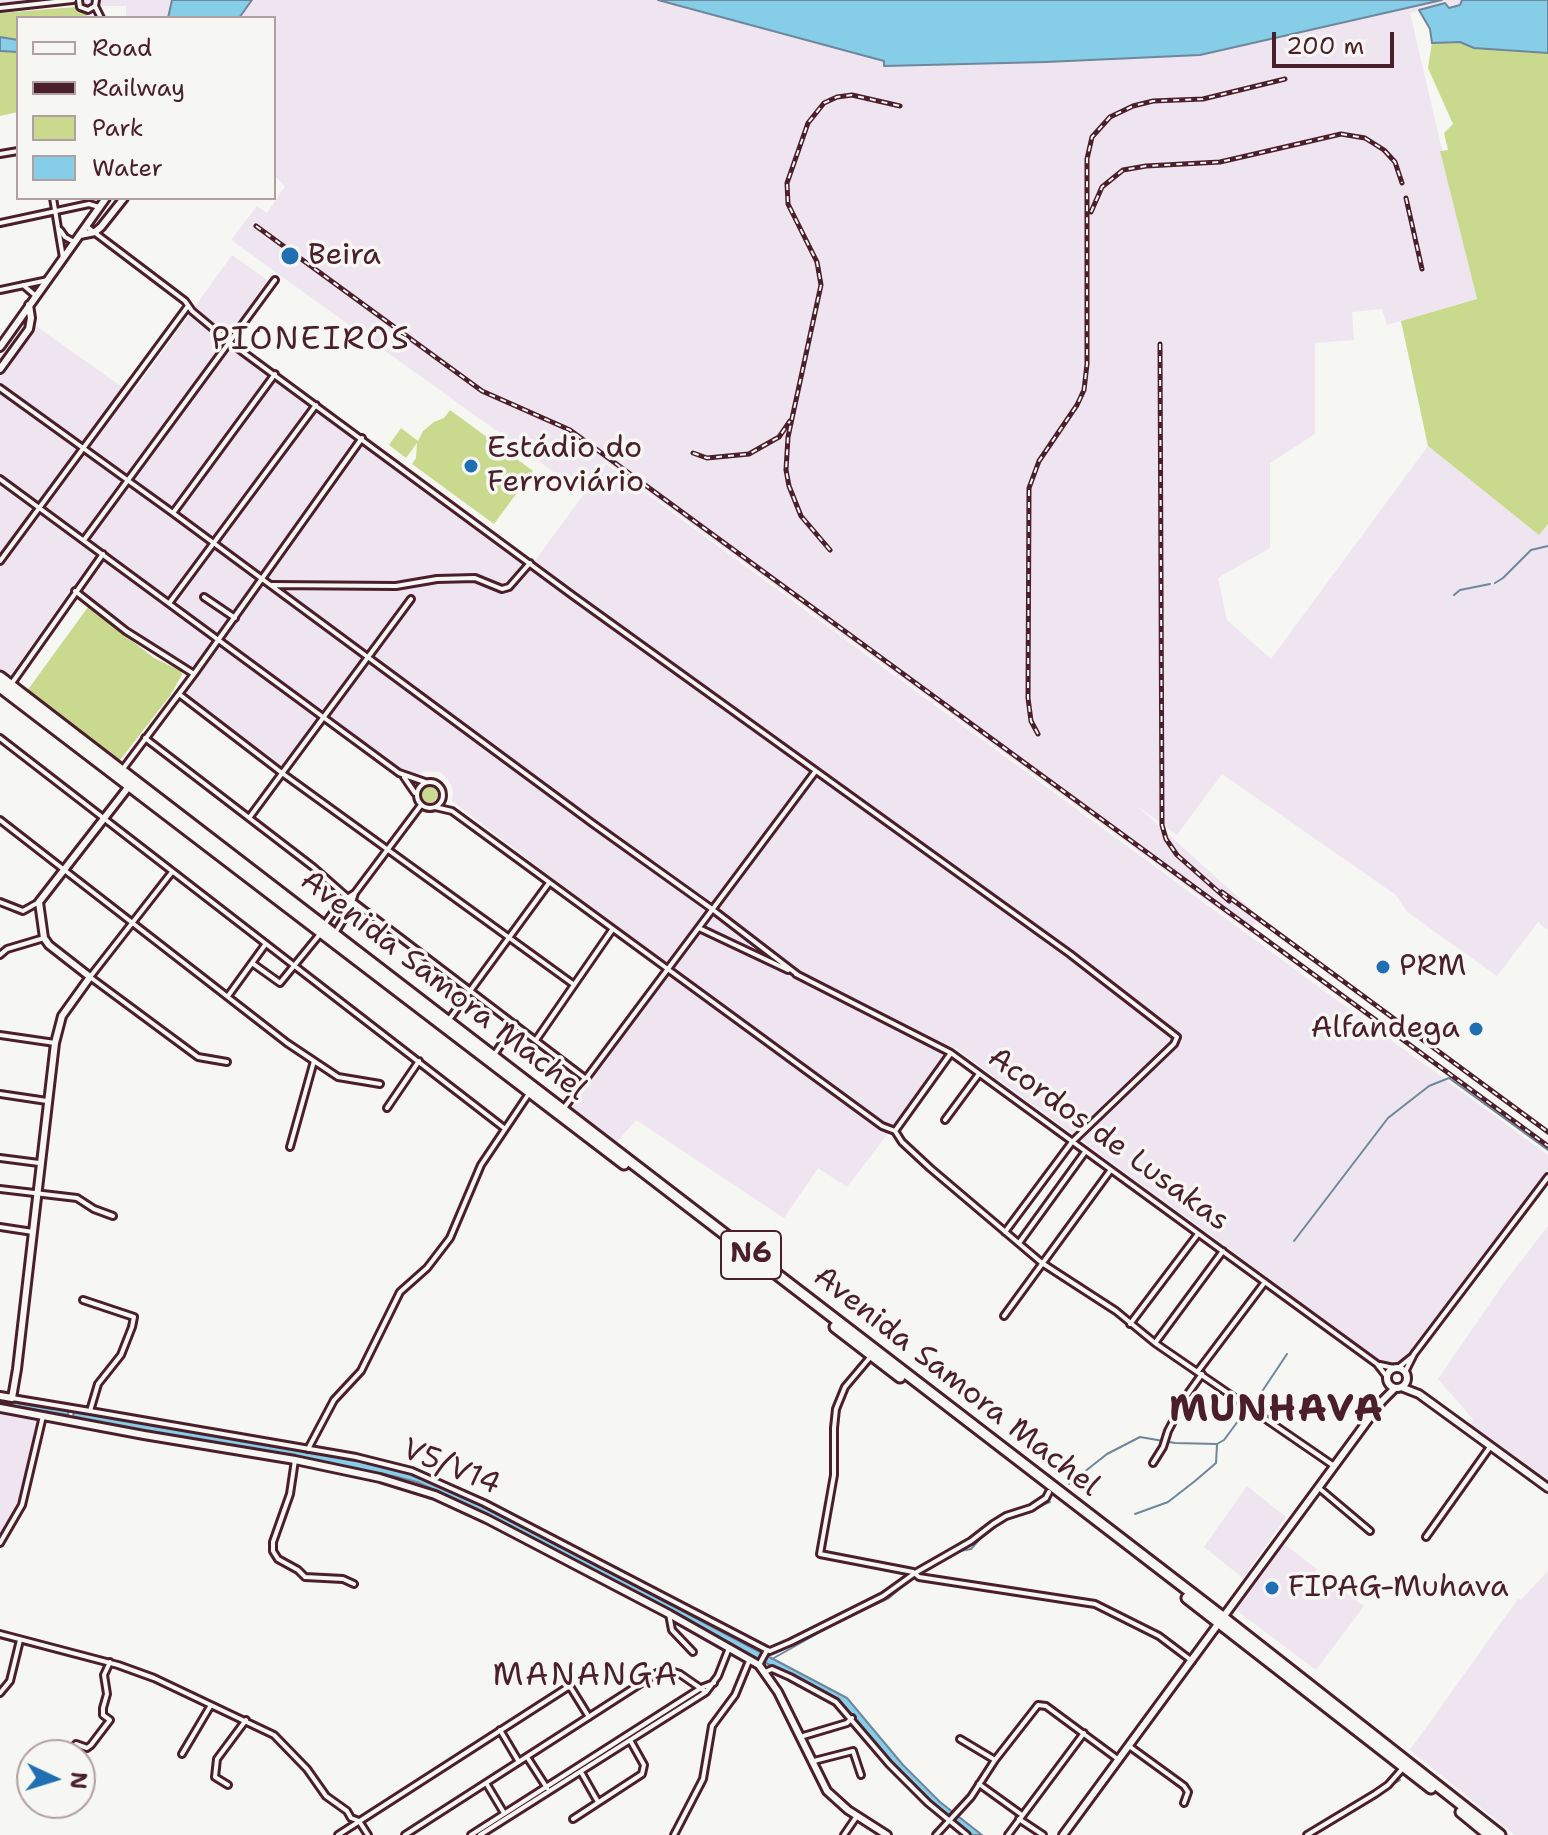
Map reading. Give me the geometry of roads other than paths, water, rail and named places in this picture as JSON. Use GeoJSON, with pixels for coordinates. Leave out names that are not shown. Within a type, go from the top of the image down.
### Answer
{"type":"FeatureCollection","features":[{"type":"Feature","properties":{"kind":"highway","name":"Avenida Samora Machel"},"geometry":{"type":"LineString","coordinates":[[6,685],[130,785],[159,803]]}},
{"type":"Feature","properties":{"kind":"highway","name":"Avenida Samora Machel"},"geometry":{"type":"LineString","coordinates":[[100,759],[122,770],[159,803],[1500,1835]]}},
{"type":"Feature","properties":{"kind":"highway","name":"Avenida Samora Machel"},"geometry":{"type":"LineString","coordinates":[[323,929],[335,933],[1049,1492],[1222,1621],[1489,1835]]}},
{"type":"Feature","properties":{"kind":"street"},"geometry":{"type":"LineString","coordinates":[[66,2],[73,0]]}},
{"type":"Feature","properties":{"kind":"street"},"geometry":{"type":"LineString","coordinates":[[0,8],[46,2],[79,2],[84,9],[93,5]]}},
{"type":"Feature","properties":{"kind":"street"},"geometry":{"type":"LineString","coordinates":[[53,200],[63,260]]}},
{"type":"Feature","properties":{"kind":"street"},"geometry":{"type":"LineString","coordinates":[[14,350],[2,344],[104,200]]}},
{"type":"Feature","properties":{"kind":"street"},"geometry":{"type":"LineString","coordinates":[[80,235],[95,232],[107,222],[123,200]]}},
{"type":"Feature","properties":{"kind":"street"},"geometry":{"type":"LineString","coordinates":[[0,223],[89,204],[99,207]]}},
{"type":"Feature","properties":{"kind":"street"},"geometry":{"type":"LineString","coordinates":[[86,226],[147,270],[228,341],[1070,954],[1177,1037],[1174,1044],[1072,1142],[1005,1232]]}},
{"type":"Feature","properties":{"kind":"street"},"geometry":{"type":"LineString","coordinates":[[59,228],[65,237],[75,243]]}},
{"type":"Feature","properties":{"kind":"street"},"geometry":{"type":"LineString","coordinates":[[0,290],[48,280]]}},
{"type":"Feature","properties":{"kind":"street"},"geometry":{"type":"LineString","coordinates":[[84,540],[275,280]]}},
{"type":"Feature","properties":{"kind":"street"},"geometry":{"type":"LineString","coordinates":[[23,285],[36,296]]}},
{"type":"Feature","properties":{"kind":"street"},"geometry":{"type":"LineString","coordinates":[[0,369],[31,323],[29,305]]}},
{"type":"Feature","properties":{"kind":"street"},"geometry":{"type":"LineString","coordinates":[[0,561],[188,306]]}},
{"type":"Feature","properties":{"kind":"street"},"geometry":{"type":"LineString","coordinates":[[173,513],[275,374]]}},
{"type":"Feature","properties":{"kind":"street"},"geometry":{"type":"LineString","coordinates":[[0,388],[798,975]]}},
{"type":"Feature","properties":{"kind":"street"},"geometry":{"type":"LineString","coordinates":[[169,603],[316,405]]}},
{"type":"Feature","properties":{"kind":"street"},"geometry":{"type":"LineString","coordinates":[[122,770],[263,580],[362,438]]}},
{"type":"Feature","properties":{"kind":"street"},"geometry":{"type":"LineString","coordinates":[[0,479],[399,773],[421,805],[452,811]]}},
{"type":"Feature","properties":{"kind":"street"},"geometry":{"type":"LineString","coordinates":[[6,685],[103,554]]}},
{"type":"Feature","properties":{"kind":"street"},"geometry":{"type":"LineString","coordinates":[[270,585],[396,586],[437,579],[475,578],[502,589],[513,583],[530,563]]}},
{"type":"Feature","properties":{"kind":"street"},"geometry":{"type":"LineString","coordinates":[[75,591],[126,631],[194,674]]}},
{"type":"Feature","properties":{"kind":"street"},"geometry":{"type":"LineString","coordinates":[[204,597],[235,618]]}},
{"type":"Feature","properties":{"kind":"street"},"geometry":{"type":"LineString","coordinates":[[249,818],[411,599]]}},
{"type":"Feature","properties":{"kind":"street"},"geometry":{"type":"LineString","coordinates":[[179,694],[282,773],[573,984]]}},
{"type":"Feature","properties":{"kind":"street"},"geometry":{"type":"LineString","coordinates":[[145,738],[313,867],[353,902],[586,1079]]}},
{"type":"Feature","properties":{"kind":"street"},"geometry":{"type":"LineString","coordinates":[[0,739],[504,1128]]}},
{"type":"Feature","properties":{"kind":"street"},"geometry":{"type":"LineString","coordinates":[[563,1110],[815,771]]}},
{"type":"Feature","properties":{"kind":"street"},"geometry":{"type":"LineString","coordinates":[[399,773],[437,783],[452,811],[882,1126],[895,1131],[921,1160],[1042,1263],[1116,1311],[1155,1343],[1334,1466]]}},
{"type":"Feature","properties":{"kind":"street"},"geometry":{"type":"LineString","coordinates":[[417,795],[419,787],[425,782]]}},
{"type":"Feature","properties":{"kind":"street"},"geometry":{"type":"LineString","coordinates":[[0,902],[23,911],[39,902],[130,785]]}},
{"type":"Feature","properties":{"kind":"street"},"geometry":{"type":"LineString","coordinates":[[435,807],[443,796]]}},
{"type":"Feature","properties":{"kind":"street"},"geometry":{"type":"LineString","coordinates":[[335,933],[355,893],[421,805]]}},
{"type":"Feature","properties":{"kind":"street"},"geometry":{"type":"LineString","coordinates":[[0,820],[314,1061],[338,1077],[380,1084]]}},
{"type":"Feature","properties":{"kind":"street"},"geometry":{"type":"LineString","coordinates":[[0,1396],[12,1398],[47,1101],[62,1016],[172,872]]}},
{"type":"Feature","properties":{"kind":"street"},"geometry":{"type":"LineString","coordinates":[[448,1021],[549,883]]}},
{"type":"Feature","properties":{"kind":"street"},"geometry":{"type":"LineString","coordinates":[[252,963],[280,983],[347,897],[355,893]]}},
{"type":"Feature","properties":{"kind":"street"},"geometry":{"type":"LineString","coordinates":[[39,902],[44,938],[54,950],[198,1057],[227,1062]]}},
{"type":"Feature","properties":{"kind":"street"},"geometry":{"type":"LineString","coordinates":[[699,928],[798,975]]}},
{"type":"Feature","properties":{"kind":"street"},"geometry":{"type":"LineString","coordinates":[[536,1040],[612,929]]}},
{"type":"Feature","properties":{"kind":"street"},"geometry":{"type":"LineString","coordinates":[[0,955],[7,949],[44,938]]}},
{"type":"Feature","properties":{"kind":"street"},"geometry":{"type":"LineString","coordinates":[[228,996],[265,945]]}},
{"type":"Feature","properties":{"kind":"street","name":"Acordos de Lusakas"},"geometry":{"type":"LineString","coordinates":[[798,975],[951,1053],[1377,1364]]}},
{"type":"Feature","properties":{"kind":"street"},"geometry":{"type":"LineString","coordinates":[[494,1056],[515,1024]]}},
{"type":"Feature","properties":{"kind":"street"},"geometry":{"type":"LineString","coordinates":[[0,1035],[55,1043]]}},
{"type":"Feature","properties":{"kind":"street"},"geometry":{"type":"LineString","coordinates":[[895,1131],[951,1053]]}},
{"type":"Feature","properties":{"kind":"street"},"geometry":{"type":"LineString","coordinates":[[290,1147],[314,1061]]}},
{"type":"Feature","properties":{"kind":"street"},"geometry":{"type":"LineString","coordinates":[[387,1108],[419,1061]]}},
{"type":"Feature","properties":{"kind":"street"},"geometry":{"type":"LineString","coordinates":[[945,1120],[979,1074]]}},
{"type":"Feature","properties":{"kind":"street"},"geometry":{"type":"LineString","coordinates":[[308,1449],[334,1400],[361,1371],[400,1292],[427,1268],[450,1238],[475,1178],[504,1128],[532,1090]]}},
{"type":"Feature","properties":{"kind":"street"},"geometry":{"type":"LineString","coordinates":[[0,1094],[47,1101]]}},
{"type":"Feature","properties":{"kind":"street"},"geometry":{"type":"LineString","coordinates":[[1019,1243],[1085,1152]]}},
{"type":"Feature","properties":{"kind":"street"},"geometry":{"type":"LineString","coordinates":[[0,1158],[39,1163]]}},
{"type":"Feature","properties":{"kind":"street"},"geometry":{"type":"LineString","coordinates":[[1004,1316],[1110,1171]]}},
{"type":"Feature","properties":{"kind":"street"},"geometry":{"type":"LineString","coordinates":[[1387,1378],[1401,1371],[1548,1177]]}},
{"type":"Feature","properties":{"kind":"street"},"geometry":{"type":"LineString","coordinates":[[0,1189],[77,1198],[113,1216]]}},
{"type":"Feature","properties":{"kind":"street"},"geometry":{"type":"LineString","coordinates":[[0,1227],[33,1232]]}},
{"type":"Feature","properties":{"kind":"street"},"geometry":{"type":"LineString","coordinates":[[1130,1324],[1198,1234]]}},
{"type":"Feature","properties":{"kind":"street"},"geometry":{"type":"LineString","coordinates":[[1155,1343],[1223,1251]]}},
{"type":"Feature","properties":{"kind":"street"},"geometry":{"type":"LineString","coordinates":[[1153,1463],[1200,1372],[1265,1282]]}},
{"type":"Feature","properties":{"kind":"street"},"geometry":{"type":"LineString","coordinates":[[83,1300],[134,1317],[121,1355],[98,1384],[90,1411]]}},
{"type":"Feature","properties":{"kind":"street"},"geometry":{"type":"LineString","coordinates":[[874,1353],[845,1387],[836,1409],[835,1464],[820,1554],[916,1574],[1095,1604],[1159,1636],[1193,1661]]}},
{"type":"Feature","properties":{"kind":"street"},"geometry":{"type":"LineString","coordinates":[[1377,1364],[1401,1371],[1419,1394],[1548,1488]]}},
{"type":"Feature","properties":{"kind":"street"},"geometry":{"type":"LineString","coordinates":[[1377,1364],[1398,1387],[1419,1394]]}},
{"type":"Feature","properties":{"kind":"street"},"geometry":{"type":"LineString","coordinates":[[1063,1835],[1382,1401],[1398,1387],[1401,1371]]}},
{"type":"Feature","properties":{"kind":"street"},"geometry":{"type":"LineString","coordinates":[[1382,1401],[1387,1378]]}},
{"type":"Feature","properties":{"kind":"street","name":"V5/V14"},"geometry":{"type":"LineString","coordinates":[[12,1398],[308,1449],[412,1471],[439,1481],[767,1650]]}},
{"type":"Feature","properties":{"kind":"street"},"geometry":{"type":"LineString","coordinates":[[0,1408],[295,1460],[401,1483],[438,1496],[527,1539],[759,1665],[827,1791],[836,1801],[887,1835]]}},
{"type":"Feature","properties":{"kind":"street"},"geometry":{"type":"LineString","coordinates":[[0,1543],[22,1505],[43,1416]]}},
{"type":"Feature","properties":{"kind":"street"},"geometry":{"type":"LineString","coordinates":[[1426,1537],[1491,1445]]}},
{"type":"Feature","properties":{"kind":"street"},"geometry":{"type":"LineString","coordinates":[[295,1460],[292,1486],[273,1542],[273,1551],[278,1559],[305,1577],[339,1578],[354,1584]]}},
{"type":"Feature","properties":{"kind":"street"},"geometry":{"type":"LineString","coordinates":[[1319,1488],[1370,1531]]}},
{"type":"Feature","properties":{"kind":"street"},"geometry":{"type":"LineString","coordinates":[[759,1665],[767,1650],[791,1642],[883,1596],[1006,1516],[1031,1508],[1046,1498],[1049,1492]]}},
{"type":"Feature","properties":{"kind":"street"},"geometry":{"type":"LineString","coordinates":[[669,1614],[672,1630],[693,1652]]}},
{"type":"Feature","properties":{"kind":"street"},"geometry":{"type":"LineString","coordinates":[[0,1634],[110,1662],[154,1678],[246,1720],[279,1739],[307,1769],[326,1796],[347,1811],[351,1818],[359,1821],[368,1835]]}},
{"type":"Feature","properties":{"kind":"street"},"geometry":{"type":"LineString","coordinates":[[0,1693],[10,1681],[20,1640]]}},
{"type":"Feature","properties":{"kind":"street"},"geometry":{"type":"LineString","coordinates":[[579,1770],[714,1683],[729,1647]]}},
{"type":"Feature","properties":{"kind":"street"},"geometry":{"type":"LineString","coordinates":[[674,1835],[703,1779],[712,1726],[735,1695],[750,1659]]}},
{"type":"Feature","properties":{"kind":"street"},"geometry":{"type":"LineString","coordinates":[[96,1739],[110,1720],[103,1715],[103,1708],[107,1694],[104,1675],[110,1662]]}},
{"type":"Feature","properties":{"kind":"street"},"geometry":{"type":"LineString","coordinates":[[765,1672],[772,1669],[836,1702],[889,1764],[948,1821],[967,1835]]}},
{"type":"Feature","properties":{"kind":"street"},"geometry":{"type":"LineString","coordinates":[[405,1835],[663,1670],[680,1674],[703,1690]]}},
{"type":"Feature","properties":{"kind":"street"},"geometry":{"type":"LineString","coordinates":[[338,1835],[568,1687],[589,1717]]}},
{"type":"Feature","properties":{"kind":"street"},"geometry":{"type":"LineString","coordinates":[[480,1835],[703,1690]]}},
{"type":"Feature","properties":{"kind":"street"},"geometry":{"type":"LineString","coordinates":[[182,1754],[211,1705]]}},
{"type":"Feature","properties":{"kind":"street"},"geometry":{"type":"LineString","coordinates":[[936,1835],[1038,1705],[1046,1706],[1119,1760]]}},
{"type":"Feature","properties":{"kind":"street"},"geometry":{"type":"LineString","coordinates":[[800,1737],[847,1723],[852,1718]]}},
{"type":"Feature","properties":{"kind":"street"},"geometry":{"type":"LineString","coordinates":[[228,1785],[215,1777],[217,1759],[246,1720]]}},
{"type":"Feature","properties":{"kind":"street"},"geometry":{"type":"LineString","coordinates":[[500,1730],[519,1762]]}},
{"type":"Feature","properties":{"kind":"street"},"geometry":{"type":"LineString","coordinates":[[1008,1835],[1084,1733]]}},
{"type":"Feature","properties":{"kind":"street"},"geometry":{"type":"LineString","coordinates":[[960,1739],[995,1760]]}},
{"type":"Feature","properties":{"kind":"street"},"geometry":{"type":"LineString","coordinates":[[573,1819],[642,1774],[645,1769],[630,1740]]}},
{"type":"Feature","properties":{"kind":"street"},"geometry":{"type":"LineString","coordinates":[[1129,1746],[1184,1786],[1188,1792],[1184,1803]]}},
{"type":"Feature","properties":{"kind":"street"},"geometry":{"type":"LineString","coordinates":[[811,1762],[853,1751],[861,1775]]}},
{"type":"Feature","properties":{"kind":"street"},"geometry":{"type":"LineString","coordinates":[[527,1757],[548,1789]]}},
{"type":"Feature","properties":{"kind":"street"},"geometry":{"type":"LineString","coordinates":[[1307,1835],[1388,1785],[1404,1767]]}},
{"type":"Feature","properties":{"kind":"street"},"geometry":{"type":"LineString","coordinates":[[579,1770],[598,1802]]}},
{"type":"Feature","properties":{"kind":"street"},"geometry":{"type":"LineString","coordinates":[[486,1783],[504,1813]]}},
{"type":"Feature","properties":{"kind":"street"},"geometry":{"type":"LineString","coordinates":[[979,1784],[1043,1835]]}},
{"type":"Feature","properties":{"kind":"street"},"geometry":{"type":"LineString","coordinates":[[471,1835],[548,1789]]}},
{"type":"Feature","properties":{"kind":"street"},"geometry":{"type":"LineString","coordinates":[[844,1835],[857,1816]]}},
{"type":"Feature","properties":{"kind":"street"},"geometry":{"type":"LineString","coordinates":[[415,1828],[419,1835]]}},
{"type":"Feature","properties":{"kind":"water"},"geometry":{"type":"Polygon","coordinates":[[[172,0],[252,0],[240,16],[168,16],[172,0]]]}},
{"type":"Feature","properties":{"kind":"water"},"geometry":{"type":"Polygon","coordinates":[[[658,0],[1442,0],[1200,55],[884,66],[884,61],[658,0]]]}},
{"type":"Feature","properties":{"kind":"water"},"geometry":{"type":"Polygon","coordinates":[[[1462,0],[1548,0],[1548,53],[1474,48],[1460,42],[1432,43],[1430,29],[1419,10],[1445,3],[1449,8],[1460,5],[1462,0]]]}},
{"type":"Feature","properties":{"kind":"water"},"geometry":{"type":"Polygon","coordinates":[[[0,37],[16,40],[16,52],[0,51],[0,37]]]}},
{"type":"Feature","properties":{"kind":"water"},"geometry":{"type":"Polygon","coordinates":[[[0,1400],[69,1409],[68,1415],[0,1404],[0,1400]]]}},
{"type":"Feature","properties":{"kind":"water"},"geometry":{"type":"Polygon","coordinates":[[[74,1410],[356,1459],[407,1471],[442,1484],[847,1698],[903,1765],[940,1802],[982,1835],[970,1835],[947,1818],[890,1763],[838,1701],[461,1502],[417,1482],[393,1476],[81,1420],[73,1417],[74,1410]]]}},
{"type":"Feature","properties":{"kind":"waterway"},"geometry":{"type":"LineString","coordinates":[[1495,583],[1531,550],[1548,546]]}},
{"type":"Feature","properties":{"kind":"waterway"},"geometry":{"type":"LineString","coordinates":[[1454,595],[1460,590],[1490,584]]}},
{"type":"Feature","properties":{"kind":"waterway"},"geometry":{"type":"LineString","coordinates":[[1294,1241],[1388,1118],[1429,1086],[1449,1078],[1548,1150]]}},
{"type":"Feature","properties":{"kind":"waterway"},"geometry":{"type":"LineString","coordinates":[[1253,1405],[1287,1354]]}},
{"type":"Feature","properties":{"kind":"waterway"},"geometry":{"type":"LineString","coordinates":[[1069,1484],[1107,1454],[1140,1437],[1175,1443],[1217,1444],[1224,1440],[1247,1409]]}},
{"type":"Feature","properties":{"kind":"waterway"},"geometry":{"type":"LineString","coordinates":[[1135,1514],[1168,1502],[1195,1481],[1216,1463],[1217,1445]]}},
{"type":"Feature","properties":{"kind":"waterway"},"geometry":{"type":"LineString","coordinates":[[1002,1521],[1050,1502]]}},
{"type":"Feature","properties":{"kind":"waterway"},"geometry":{"type":"LineString","coordinates":[[772,1659],[889,1598],[913,1577],[960,1551],[971,1549],[987,1531]]}},
{"type":"Feature","properties":{"kind":"waterway"},"geometry":{"type":"LineString","coordinates":[[1314,1835],[1400,1780]]}},
{"type":"Feature","properties":{"kind":"railway"},"geometry":{"type":"LineString","coordinates":[[1038,734],[1031,721],[1028,698],[1029,488],[1039,461],[1084,390],[1087,364],[1087,159],[1092,137],[1110,117],[1133,106],[1153,101],[1203,99],[1285,79]]}},
{"type":"Feature","properties":{"kind":"railway"},"geometry":{"type":"LineString","coordinates":[[830,550],[801,516],[786,470],[788,437],[821,285],[817,262],[788,204],[787,183],[808,123],[824,103],[852,95],[900,106]]}},
{"type":"Feature","properties":{"kind":"railway"},"geometry":{"type":"LineString","coordinates":[[1091,212],[1102,187],[1123,170],[1220,162],[1341,134],[1365,138],[1384,150],[1395,162],[1402,183]]}},
{"type":"Feature","properties":{"kind":"railway"},"geometry":{"type":"LineString","coordinates":[[1406,198],[1422,269]]}},
{"type":"Feature","properties":{"kind":"railway"},"geometry":{"type":"LineString","coordinates":[[256,226],[482,391],[570,430],[1548,1146]]}},
{"type":"Feature","properties":{"kind":"railway"},"geometry":{"type":"LineString","coordinates":[[1160,344],[1162,825],[1166,839],[1177,855],[1229,901]]}},
{"type":"Feature","properties":{"kind":"railway"},"geometry":{"type":"LineString","coordinates":[[693,453],[707,458],[749,454],[779,437],[790,421]]}},
{"type":"Feature","properties":{"kind":"railway"},"geometry":{"type":"LineString","coordinates":[[1222,892],[1548,1132]]}},
{"type":"Feature","properties":{"kind":"place","name":"Beira"},"geometry":{"type":"Point","coordinates":[290,256]}},
{"type":"Feature","properties":{"kind":"place","name":"Estádio do Ferroviário"},"geometry":{"type":"Point","coordinates":[471,466]}},
{"type":"Feature","properties":{"kind":"place","name":"PRM"},"geometry":{"type":"Point","coordinates":[1383,967]}},
{"type":"Feature","properties":{"kind":"place","name":"Alfandega"},"geometry":{"type":"Point","coordinates":[1476,1029]}},
{"type":"Feature","properties":{"kind":"place","name":"FIPAG-Muhava"},"geometry":{"type":"Point","coordinates":[1272,1588]}},
{"type":"Feature","properties":{"kind":"district","name":"PIONEIROS"},"geometry":{"type":"Point","coordinates":[311,341]}},
{"type":"Feature","properties":{"kind":"district","name":"MUNHAVA"},"geometry":{"type":"Point","coordinates":[1277,1411]}},
{"type":"Feature","properties":{"kind":"district","name":"MANANGA"},"geometry":{"type":"Point","coordinates":[586,1677]}}]}
